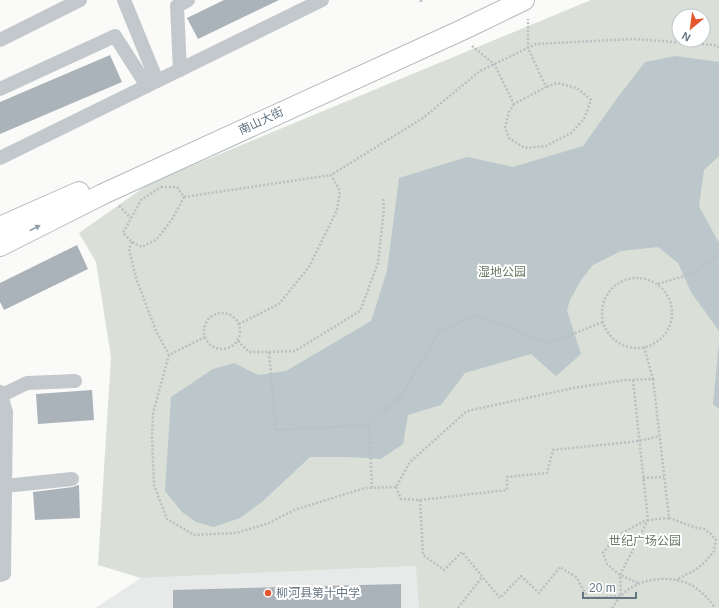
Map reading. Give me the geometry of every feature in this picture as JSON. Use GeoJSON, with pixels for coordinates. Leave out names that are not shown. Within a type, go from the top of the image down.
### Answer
{"type":"FeatureCollection","features":[{"type":"Feature","properties":{"kind":"street"},"geometry":{"type":"LineString","coordinates":[[0,40],[80,0]]}},
{"type":"Feature","properties":{"kind":"street"},"geometry":{"type":"LineString","coordinates":[[124,0],[152,84]]}},
{"type":"Feature","properties":{"kind":"street"},"geometry":{"type":"LineString","coordinates":[[180,70],[177,6],[188,0]]}},
{"type":"Feature","properties":{"kind":"street"},"geometry":{"type":"LineString","coordinates":[[0,158],[322,0]]}},
{"type":"Feature","properties":{"kind":"street","name":"南山大街"},"geometry":{"type":"LineString","coordinates":[[0,227],[503,0]]}},
{"type":"Feature","properties":{"kind":"street","name":"南山大街"},"geometry":{"type":"LineString","coordinates":[[0,246],[103,194],[433,43],[526,9]]}},
{"type":"Feature","properties":{"kind":"street"},"geometry":{"type":"LineString","coordinates":[[0,88],[115,36],[152,84]]}},
{"type":"Feature","properties":{"kind":"street"},"geometry":{"type":"LineString","coordinates":[[0,575],[4,574],[3,495],[6,412],[0,395],[27,383],[75,381]]}},
{"type":"Feature","properties":{"kind":"street"},"geometry":{"type":"LineString","coordinates":[[3,495],[72,480]]}},
{"type":"Feature","properties":{"kind":"path"},"geometry":{"type":"LineString","coordinates":[[526,9],[528,48],[546,87]]}},
{"type":"Feature","properties":{"kind":"path"},"geometry":{"type":"LineString","coordinates":[[184,197],[331,175],[423,118],[480,71],[536,44],[634,39],[714,45],[719,47]]}},
{"type":"Feature","properties":{"kind":"path"},"geometry":{"type":"LineString","coordinates":[[467,41],[494,64],[514,104]]}},
{"type":"Feature","properties":{"kind":"path"},"geometry":{"type":"LineString","coordinates":[[557,83],[577,88],[591,100],[584,119],[571,133],[546,146],[524,148],[509,138],[505,128],[509,112],[514,104],[546,87],[557,83]]}},
{"type":"Feature","properties":{"kind":"path"},"geometry":{"type":"LineString","coordinates":[[239,324],[279,304],[309,267],[337,210],[340,191],[331,175]]}},
{"type":"Feature","properties":{"kind":"path"},"geometry":{"type":"LineString","coordinates":[[161,187],[177,187],[184,197],[173,218],[157,239],[142,247],[132,242],[123,233],[141,200],[161,187]]}},
{"type":"Feature","properties":{"kind":"path"},"geometry":{"type":"LineString","coordinates":[[238,341],[249,352],[295,351],[360,311],[378,263],[384,209],[383,197]]}},
{"type":"Feature","properties":{"kind":"path"},"geometry":{"type":"LineString","coordinates":[[132,242],[130,249],[136,278],[156,331],[169,355],[153,413],[152,436],[154,485],[167,519],[194,536],[236,533],[269,523],[294,510],[365,488],[396,487]]}},
{"type":"Feature","properties":{"kind":"path"},"geometry":{"type":"LineString","coordinates":[[658,284],[694,273],[719,254]]}},
{"type":"Feature","properties":{"kind":"path"},"geometry":{"type":"LineString","coordinates":[[627,279],[649,279],[658,284],[666,293],[671,303],[672,315],[670,326],[664,336],[655,343],[644,347],[633,348],[623,345],[614,339],[608,332],[603,322],[602,311],[604,301],[609,291],[617,284],[627,279]]}},
{"type":"Feature","properties":{"kind":"path"},"geometry":{"type":"LineString","coordinates":[[225,313],[231,315],[239,324],[240,336],[238,341],[228,348],[223,349],[212,346],[205,337],[205,324],[213,315],[225,313]]}},
{"type":"Feature","properties":{"kind":"path"},"geometry":{"type":"LineString","coordinates":[[269,352],[276,430],[369,425],[401,396],[439,332],[476,315],[550,343],[603,322]]}},
{"type":"Feature","properties":{"kind":"path"},"geometry":{"type":"LineString","coordinates":[[169,355],[205,337]]}},
{"type":"Feature","properties":{"kind":"path"},"geometry":{"type":"LineString","coordinates":[[644,347],[653,379],[669,518]]}},
{"type":"Feature","properties":{"kind":"path"},"geometry":{"type":"LineString","coordinates":[[396,487],[410,462],[467,411],[573,388],[626,380],[653,379]]}},
{"type":"Feature","properties":{"kind":"path"},"geometry":{"type":"LineString","coordinates":[[621,596],[620,575],[648,520],[633,380]]}},
{"type":"Feature","properties":{"kind":"path"},"geometry":{"type":"LineString","coordinates":[[369,425],[372,488]]}},
{"type":"Feature","properties":{"kind":"path"},"geometry":{"type":"LineString","coordinates":[[396,487],[401,499],[420,500],[507,490],[507,477],[547,473],[553,450],[640,441],[660,436]]}},
{"type":"Feature","properties":{"kind":"path"},"geometry":{"type":"LineString","coordinates":[[643,478],[664,477]]}},
{"type":"Feature","properties":{"kind":"path"},"geometry":{"type":"LineString","coordinates":[[420,500],[423,555],[444,570],[462,552],[500,598],[520,576],[539,593],[560,567],[576,577],[588,598],[621,596]]}},
{"type":"Feature","properties":{"kind":"path"},"geometry":{"type":"LineString","coordinates":[[639,584],[620,575],[607,564],[603,553],[615,537],[648,520],[669,518],[704,529],[716,540],[714,550],[705,562],[695,570],[675,580]]}},
{"type":"Feature","properties":{"kind":"path"},"geometry":{"type":"LineString","coordinates":[[458,608],[482,576]]}},
{"type":"Feature","properties":{"kind":"path"},"geometry":{"type":"LineString","coordinates":[[612,608],[621,596],[629,589],[639,584],[656,579],[675,580],[692,586],[707,597],[715,608]]}},
{"type":"Feature","properties":{"kind":"shaded area"},"geometry":{"type":"Polygon","coordinates":[[[675,56],[719,62],[719,156],[704,170],[699,206],[719,243],[719,331],[691,292],[678,263],[658,247],[621,251],[593,265],[581,280],[570,300],[567,310],[581,354],[556,376],[531,354],[465,373],[441,405],[408,415],[403,444],[381,459],[310,457],[263,501],[240,518],[214,527],[196,522],[182,512],[165,491],[171,397],[213,369],[234,363],[258,375],[286,371],[371,321],[387,271],[399,178],[467,157],[513,167],[583,146],[645,62],[675,56]]]}},
{"type":"Feature","properties":{"kind":"shaded area"},"geometry":{"type":"Polygon","coordinates":[[[719,342],[719,409],[713,404],[719,342]]]}},
{"type":"Feature","properties":{"kind":"shaded area","name":"柳河县第十中学"},"geometry":{"type":"Polygon","coordinates":[[[417,566],[419,608],[95,608],[141,578],[417,566]]]}},
{"type":"Feature","properties":{"kind":"green space","name":"湿地公园"},"geometry":{"type":"Polygon","coordinates":[[[591,0],[719,0],[719,608],[419,608],[416,566],[141,578],[98,565],[111,357],[96,262],[79,233],[150,183],[591,0]]]}},
{"type":"Feature","properties":{"kind":"building"},"geometry":{"type":"Polygon","coordinates":[[[224,0],[279,0],[198,39],[187,18],[224,0]]]}},
{"type":"Feature","properties":{"kind":"building"},"geometry":{"type":"Polygon","coordinates":[[[110,55],[122,82],[0,134],[0,102],[110,55]]]}},
{"type":"Feature","properties":{"kind":"building"},"geometry":{"type":"Polygon","coordinates":[[[77,245],[88,269],[4,310],[0,302],[0,283],[77,245]]]}},
{"type":"Feature","properties":{"kind":"building"},"geometry":{"type":"Polygon","coordinates":[[[92,390],[94,420],[38,424],[36,394],[92,390]]]}},
{"type":"Feature","properties":{"kind":"building"},"geometry":{"type":"Polygon","coordinates":[[[78,485],[80,518],[35,520],[33,492],[73,487],[78,485]]]}},
{"type":"Feature","properties":{"kind":"building"},"geometry":{"type":"Polygon","coordinates":[[[401,584],[401,608],[173,608],[173,590],[401,584]]]}},
{"type":"Feature","properties":{"kind":"place","name":"柳河县第十中学"},"geometry":{"type":"Point","coordinates":[268,593]}},
{"type":"Feature","properties":{"kind":"park label","name":"世纪广场公园"},"geometry":{"type":"Point","coordinates":[645,541]}}]}
